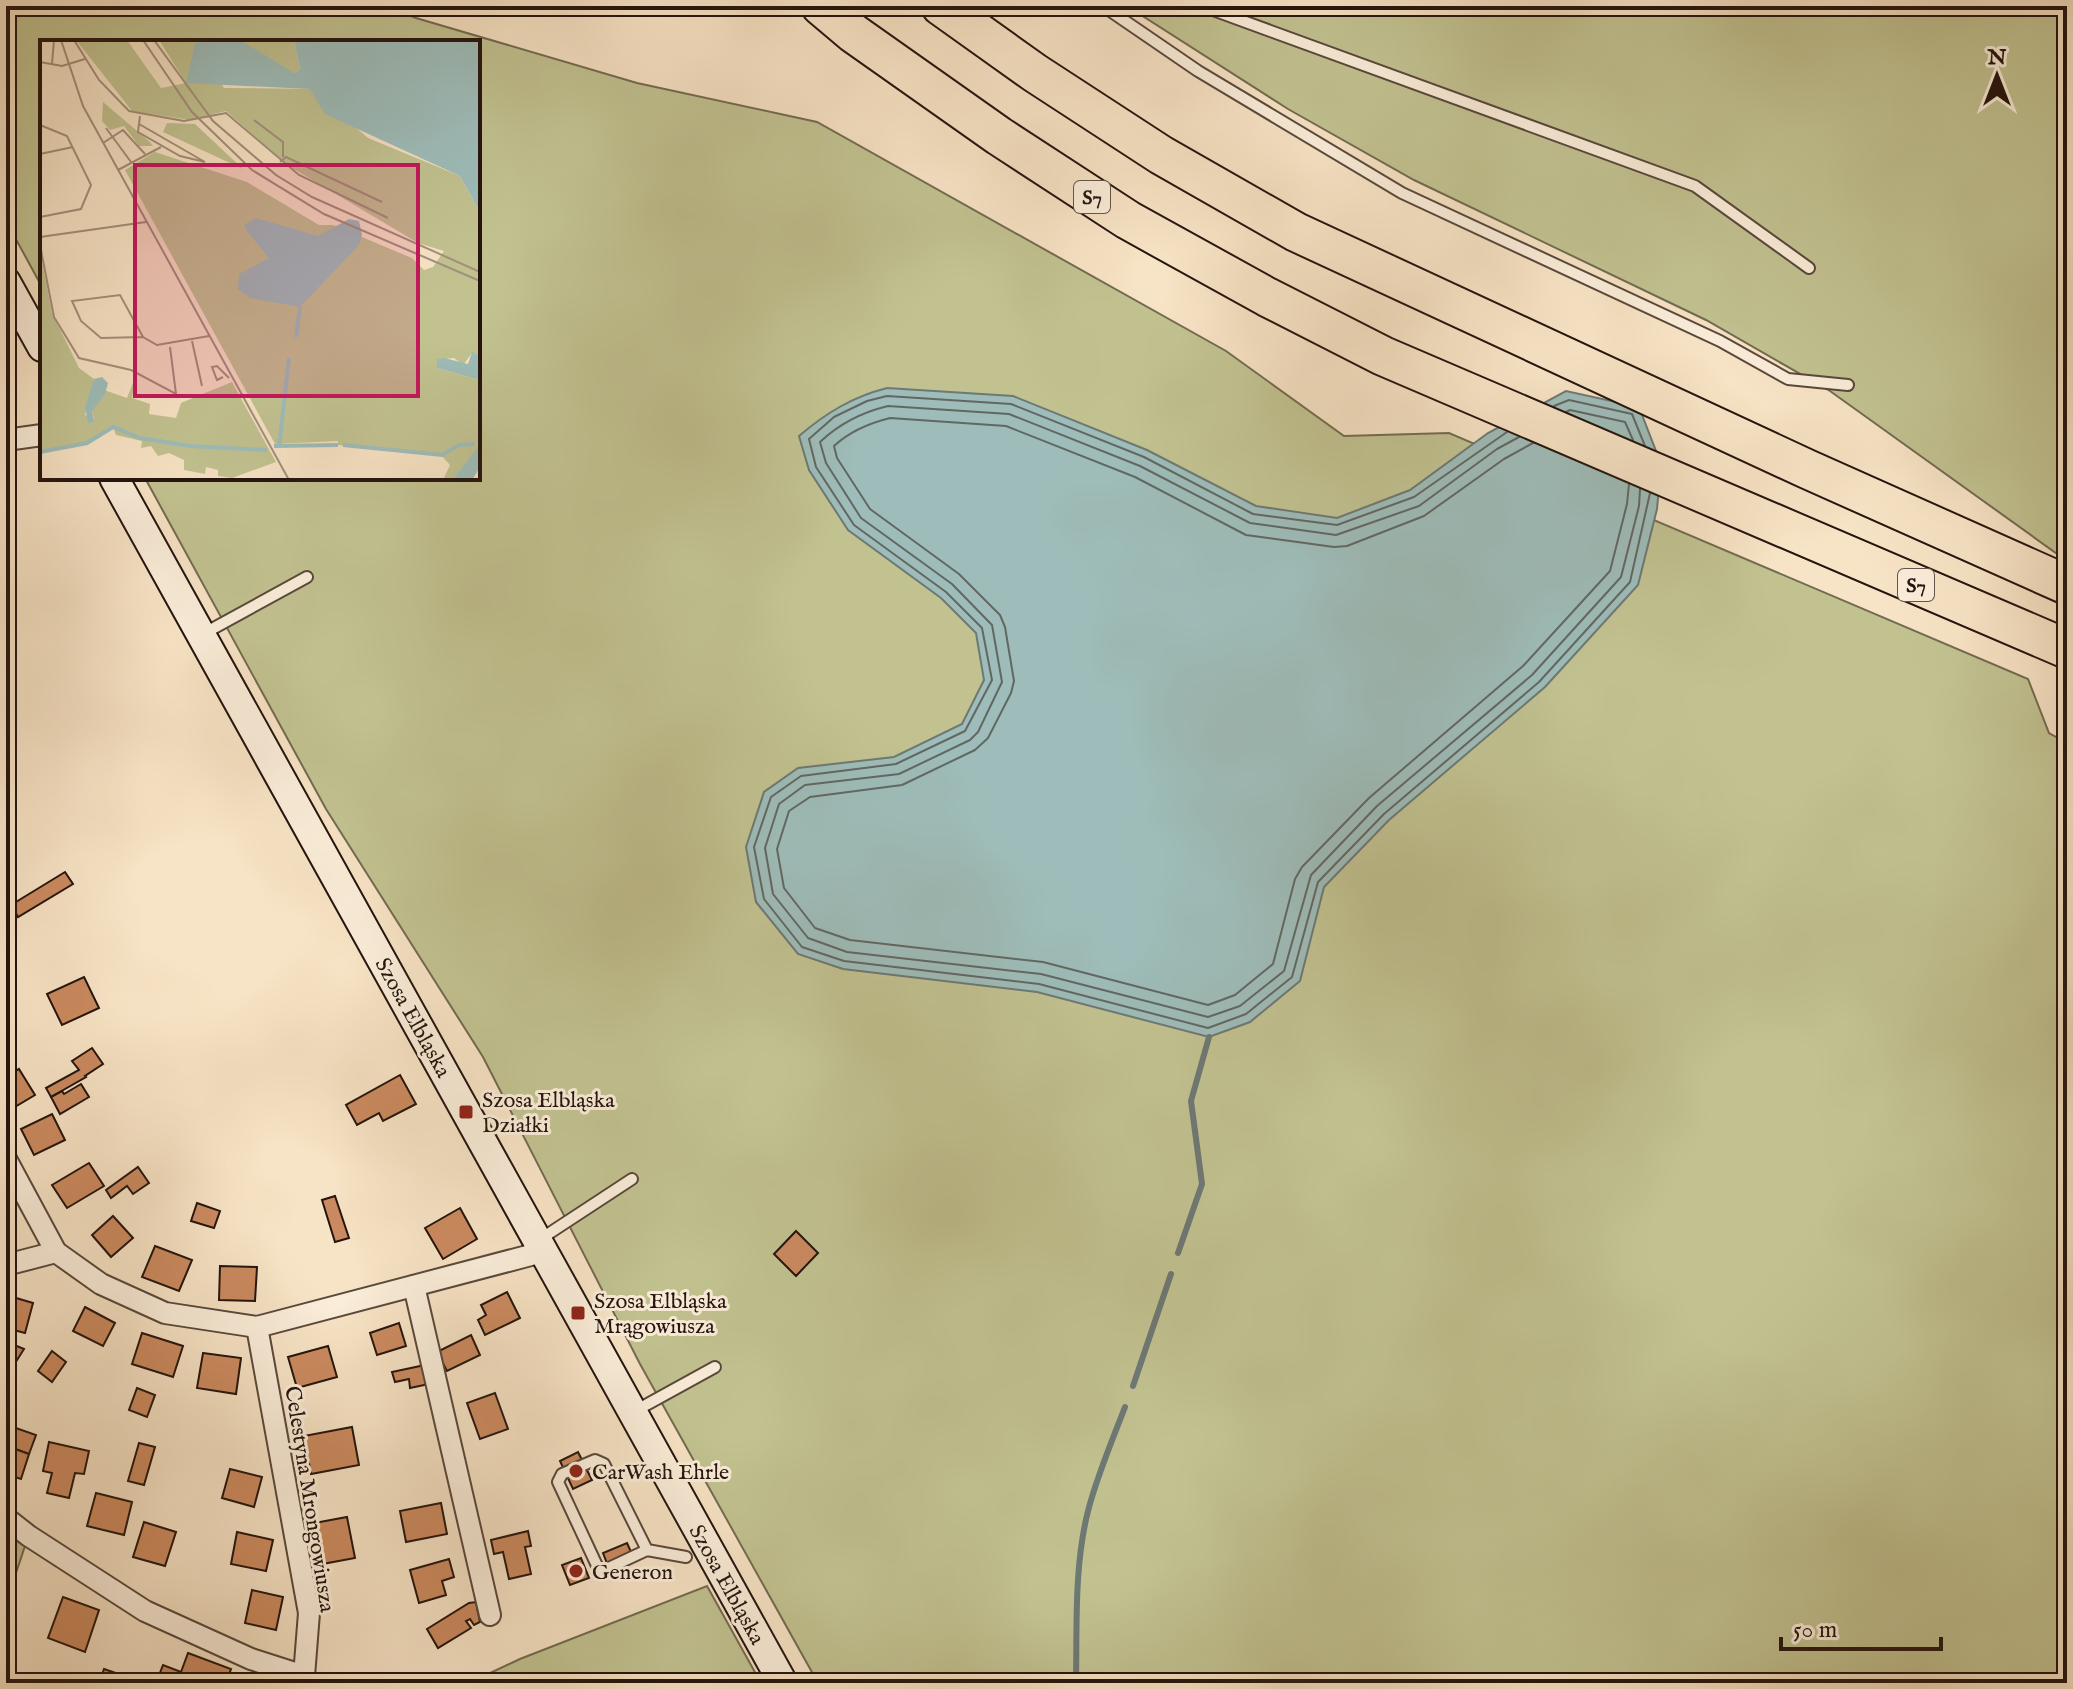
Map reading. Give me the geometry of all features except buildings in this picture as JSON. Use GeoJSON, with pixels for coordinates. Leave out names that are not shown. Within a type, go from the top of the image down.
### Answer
{"type":"FeatureCollection","features":[{"type":"Feature","properties":{"kind":"highway","name":"S7"},"geometry":{"type":"LineString","coordinates":[[821,6],[853,33],[999,136],[1128,220],[1267,297],[1383,356],[2067,649]]}},
{"type":"Feature","properties":{"kind":"highway"},"geometry":{"type":"LineString","coordinates":[[941,6],[1035,73],[1161,155],[1296,232],[1807,469],[2067,585]]}},
{"type":"Feature","properties":{"kind":"main road"},"geometry":{"type":"LineString","coordinates":[[6,282],[40,343]]}},
{"type":"Feature","properties":{"kind":"main road","name":"Szosa Elbląska"},"geometry":{"type":"LineString","coordinates":[[115,480],[783,1683]]}},
{"type":"Feature","properties":{"kind":"street"},"geometry":{"type":"LineString","coordinates":[[6,440],[40,435]]}},
{"type":"Feature","properties":{"kind":"street"},"geometry":{"type":"LineString","coordinates":[[6,1159],[56,1252],[101,1284],[165,1313],[257,1327],[531,1255],[540,1245]]}},
{"type":"Feature","properties":{"kind":"street"},"geometry":{"type":"LineString","coordinates":[[6,1265],[56,1252]]}},
{"type":"Feature","properties":{"kind":"street"},"geometry":{"type":"LineString","coordinates":[[414,1286],[490,1615]]}},
{"type":"Feature","properties":{"kind":"street","name":"Celestyna Mrongowiusza"},"geometry":{"type":"LineString","coordinates":[[6,1518],[145,1611],[251,1659],[304,1676],[309,1613],[257,1327]]}},
{"type":"Feature","properties":{"kind":"lane"},"geometry":{"type":"LineString","coordinates":[[1103,6],[1198,71],[1402,193],[1720,341],[1788,379],[1848,385]]}},
{"type":"Feature","properties":{"kind":"lane"},"geometry":{"type":"LineString","coordinates":[[1202,6],[1695,186],[1809,268]]}},
{"type":"Feature","properties":{"kind":"lane"},"geometry":{"type":"LineString","coordinates":[[201,635],[307,577]]}},
{"type":"Feature","properties":{"kind":"lane"},"geometry":{"type":"LineString","coordinates":[[540,1245],[632,1179]]}},
{"type":"Feature","properties":{"kind":"lane"},"geometry":{"type":"LineString","coordinates":[[633,1412],[715,1367]]}},
{"type":"Feature","properties":{"kind":"lane"},"geometry":{"type":"LineString","coordinates":[[647,1550],[604,1464],[595,1460],[562,1474],[558,1482],[600,1572],[647,1550],[686,1557]]}},
{"type":"Feature","properties":{"kind":"green space"},"geometry":{"type":"Polygon","coordinates":[[[6,6],[387,6],[416,18],[637,83],[817,122],[1226,351],[1344,436],[1449,433],[2028,679],[2049,733],[2067,743],[2067,1683],[818,1683],[640,1364],[483,1057],[326,809],[146,480],[480,480],[480,40],[40,40],[40,283],[6,221],[6,6]]]}},
{"type":"Feature","properties":{"kind":"green space"},"geometry":{"type":"Polygon","coordinates":[[[1127,6],[2067,6],[2067,561],[1830,391],[1706,320],[1414,180],[1288,109],[1127,6]]]}},
{"type":"Feature","properties":{"kind":"green space"},"geometry":{"type":"Polygon","coordinates":[[[6,1535],[25,1546],[6,1603],[6,1535]]]}},
{"type":"Feature","properties":{"kind":"green space"},"geometry":{"type":"Polygon","coordinates":[[[707,1586],[761,1683],[469,1683],[520,1659],[707,1586]]]}},
{"type":"Feature","properties":{"kind":"water"},"geometry":{"type":"Polygon","coordinates":[[[887,388],[1013,396],[1147,450],[1256,506],[1337,518],[1410,490],[1488,433],[1566,391],[1639,407],[1661,464],[1657,509],[1638,585],[1545,687],[1389,820],[1324,887],[1300,981],[1250,1022],[1209,1037],[1037,992],[843,969],[798,954],[756,902],[746,847],[764,792],[798,768],[894,757],[962,724],[984,680],[976,633],[941,598],[848,530],[809,470],[799,436],[840,407],[887,388]]]}},
{"type":"Feature","properties":{"kind":"waterway"},"geometry":{"type":"LineString","coordinates":[[1178,1253],[1202,1184],[1191,1101],[1209,1037]]}},
{"type":"Feature","properties":{"kind":"waterway"},"geometry":{"type":"LineString","coordinates":[[1133,1386],[1171,1274]]}},
{"type":"Feature","properties":{"kind":"waterway"},"geometry":{"type":"LineString","coordinates":[[1076,1683],[1080,1553],[1096,1485],[1125,1407]]}},
{"type":"Feature","properties":{"kind":"place","name":"Szosa Elbląska Działki"},"geometry":{"type":"Point","coordinates":[466,1112]}},
{"type":"Feature","properties":{"kind":"place","name":"Szosa Elbląska Mrągowiusza"},"geometry":{"type":"Point","coordinates":[578,1313]}},
{"type":"Feature","properties":{"kind":"place","name":"CarWash Ehrle"},"geometry":{"type":"Point","coordinates":[576,1471]}},
{"type":"Feature","properties":{"kind":"place","name":"Generon"},"geometry":{"type":"Point","coordinates":[576,1571]}}]}
